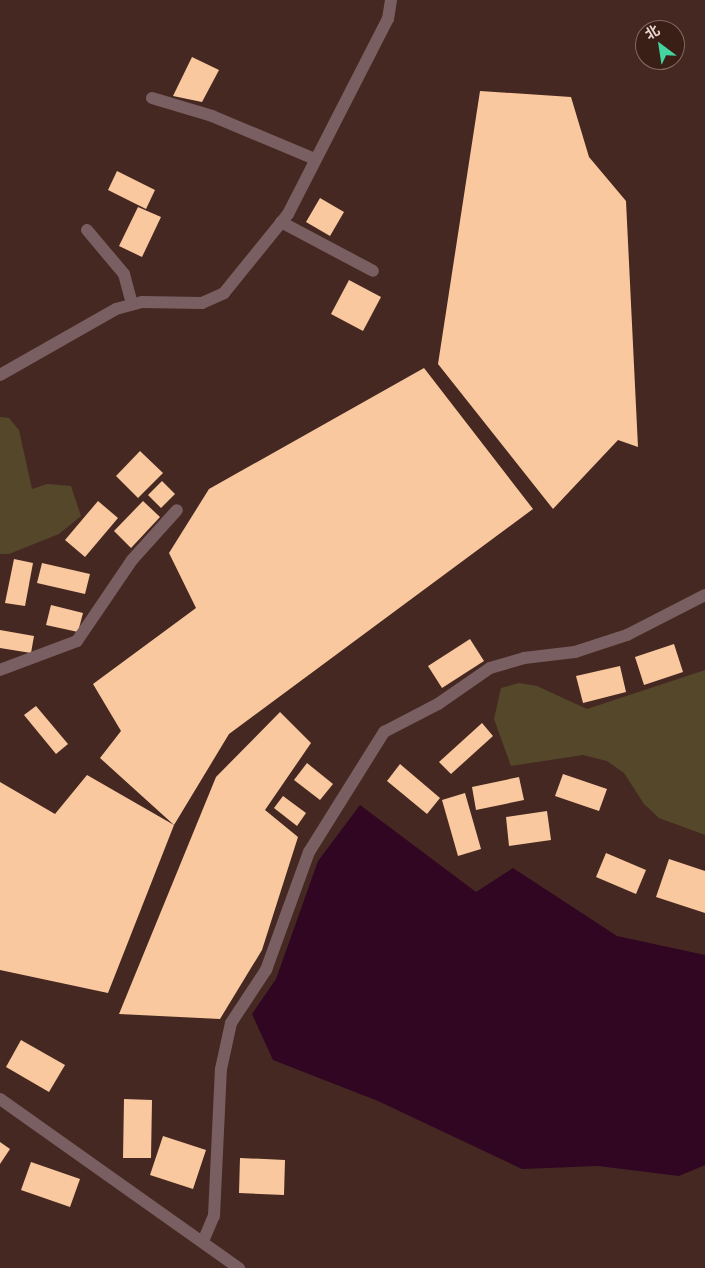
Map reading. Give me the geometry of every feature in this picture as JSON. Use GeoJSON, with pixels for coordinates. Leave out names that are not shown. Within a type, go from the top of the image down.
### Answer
{"type":"FeatureCollection","features":[{"type":"Feature","properties":{"kind":"street"},"geometry":{"type":"LineString","coordinates":[[0,375],[116,309],[132,304],[202,303],[224,293],[281,222],[388,18],[391,0]]}},
{"type":"Feature","properties":{"kind":"street"},"geometry":{"type":"LineString","coordinates":[[152,98],[212,116],[315,159]]}},
{"type":"Feature","properties":{"kind":"street"},"geometry":{"type":"LineString","coordinates":[[281,222],[373,271]]}},
{"type":"Feature","properties":{"kind":"street"},"geometry":{"type":"LineString","coordinates":[[87,230],[124,274],[132,304]]}},
{"type":"Feature","properties":{"kind":"street"},"geometry":{"type":"LineString","coordinates":[[0,670],[77,641],[132,560],[177,510]]}},
{"type":"Feature","properties":{"kind":"street"},"geometry":{"type":"LineString","coordinates":[[204,1240],[214,1216],[221,1069],[231,1023],[266,970],[310,852],[384,732],[438,704],[490,668],[524,658],[576,652],[627,635],[705,595]]}},
{"type":"Feature","properties":{"kind":"street"},"geometry":{"type":"LineString","coordinates":[[0,1099],[204,1240],[239,1268]]}},
{"type":"Feature","properties":{"kind":"shaded area"},"geometry":{"type":"Polygon","coordinates":[[[0,417],[9,418],[19,430],[32,489],[47,484],[71,486],[81,516],[59,534],[9,554],[0,554],[0,417]]]}},
{"type":"Feature","properties":{"kind":"shaded area"},"geometry":{"type":"Polygon","coordinates":[[[705,670],[705,835],[659,818],[644,804],[624,773],[607,761],[583,755],[511,766],[494,719],[501,688],[519,683],[537,686],[587,709],[705,670]]]}},
{"type":"Feature","properties":{"kind":"shaded area"},"geometry":{"type":"Polygon","coordinates":[[[360,805],[476,892],[513,868],[617,936],[705,955],[705,1165],[679,1176],[598,1166],[522,1169],[378,1101],[273,1060],[252,1014],[276,979],[318,861],[360,805]]]}},
{"type":"Feature","properties":{"kind":"building"},"geometry":{"type":"Polygon","coordinates":[[[192,57],[219,70],[202,102],[173,96],[192,57]]]}},
{"type":"Feature","properties":{"kind":"building"},"geometry":{"type":"Polygon","coordinates":[[[480,91],[571,97],[589,157],[626,201],[638,447],[618,440],[553,509],[438,364],[480,91]]]}},
{"type":"Feature","properties":{"kind":"building"},"geometry":{"type":"Polygon","coordinates":[[[117,171],[155,190],[146,209],[108,190],[117,171]]]}},
{"type":"Feature","properties":{"kind":"building"},"geometry":{"type":"Polygon","coordinates":[[[320,198],[344,212],[330,236],[306,222],[320,198]]]}},
{"type":"Feature","properties":{"kind":"building"},"geometry":{"type":"Polygon","coordinates":[[[138,207],[161,217],[142,257],[119,246],[138,207]]]}},
{"type":"Feature","properties":{"kind":"building"},"geometry":{"type":"Polygon","coordinates":[[[349,280],[381,297],[363,331],[331,314],[349,280]]]}},
{"type":"Feature","properties":{"kind":"building"},"geometry":{"type":"Polygon","coordinates":[[[424,368],[533,509],[229,734],[174,825],[100,758],[121,731],[93,684],[196,608],[169,553],[209,489],[424,368]]]}},
{"type":"Feature","properties":{"kind":"building"},"geometry":{"type":"Polygon","coordinates":[[[140,451],[163,473],[138,498],[116,476],[140,451]]]}},
{"type":"Feature","properties":{"kind":"building"},"geometry":{"type":"Polygon","coordinates":[[[162,481],[175,494],[161,508],[148,495],[162,481]]]}},
{"type":"Feature","properties":{"kind":"building"},"geometry":{"type":"Polygon","coordinates":[[[98,501],[118,518],[85,557],[65,540],[98,501]]]}},
{"type":"Feature","properties":{"kind":"building"},"geometry":{"type":"Polygon","coordinates":[[[143,501],[160,517],[131,548],[114,531],[143,501]]]}},
{"type":"Feature","properties":{"kind":"building"},"geometry":{"type":"Polygon","coordinates":[[[14,559],[33,563],[25,606],[5,603],[14,559]]]}},
{"type":"Feature","properties":{"kind":"building"},"geometry":{"type":"Polygon","coordinates":[[[42,563],[90,574],[85,594],[37,583],[42,563]]]}},
{"type":"Feature","properties":{"kind":"building"},"geometry":{"type":"Polygon","coordinates":[[[51,605],[83,613],[78,632],[46,625],[51,605]]]}},
{"type":"Feature","properties":{"kind":"building"},"geometry":{"type":"Polygon","coordinates":[[[0,630],[34,636],[31,653],[0,648],[0,630]]]}},
{"type":"Feature","properties":{"kind":"building"},"geometry":{"type":"Polygon","coordinates":[[[470,639],[484,661],[442,688],[428,666],[470,639]]]}},
{"type":"Feature","properties":{"kind":"building"},"geometry":{"type":"Polygon","coordinates":[[[674,644],[683,672],[644,685],[635,657],[674,644]]]}},
{"type":"Feature","properties":{"kind":"building"},"geometry":{"type":"Polygon","coordinates":[[[620,666],[626,692],[583,703],[576,676],[620,666]]]}},
{"type":"Feature","properties":{"kind":"building"},"geometry":{"type":"Polygon","coordinates":[[[36,706],[68,744],[56,754],[24,715],[36,706]]]}},
{"type":"Feature","properties":{"kind":"building"},"geometry":{"type":"Polygon","coordinates":[[[280,712],[311,743],[265,810],[298,837],[262,950],[220,1019],[119,1014],[216,777],[280,712]]]}},
{"type":"Feature","properties":{"kind":"building"},"geometry":{"type":"Polygon","coordinates":[[[482,723],[493,736],[451,774],[439,762],[482,723]]]}},
{"type":"Feature","properties":{"kind":"building"},"geometry":{"type":"Polygon","coordinates":[[[307,763],[333,784],[320,800],[294,780],[307,763]]]}},
{"type":"Feature","properties":{"kind":"building"},"geometry":{"type":"Polygon","coordinates":[[[400,764],[440,798],[427,814],[387,781],[400,764]]]}},
{"type":"Feature","properties":{"kind":"building"},"geometry":{"type":"Polygon","coordinates":[[[563,774],[607,789],[599,811],[555,796],[563,774]]]}},
{"type":"Feature","properties":{"kind":"building"},"geometry":{"type":"Polygon","coordinates":[[[87,775],[174,825],[108,993],[0,970],[0,782],[55,814],[87,775]]]}},
{"type":"Feature","properties":{"kind":"building"},"geometry":{"type":"Polygon","coordinates":[[[519,777],[524,800],[476,810],[472,787],[519,777]]]}},
{"type":"Feature","properties":{"kind":"building"},"geometry":{"type":"Polygon","coordinates":[[[465,793],[481,849],[458,856],[442,800],[465,793]]]}},
{"type":"Feature","properties":{"kind":"building"},"geometry":{"type":"Polygon","coordinates":[[[283,796],[306,813],[297,826],[274,808],[283,796]]]}},
{"type":"Feature","properties":{"kind":"building"},"geometry":{"type":"Polygon","coordinates":[[[547,811],[551,840],[509,846],[506,817],[547,811]]]}},
{"type":"Feature","properties":{"kind":"building"},"geometry":{"type":"Polygon","coordinates":[[[606,853],[646,870],[636,894],[596,877],[606,853]]]}},
{"type":"Feature","properties":{"kind":"building"},"geometry":{"type":"Polygon","coordinates":[[[669,859],[705,871],[705,913],[656,897],[669,859]]]}},
{"type":"Feature","properties":{"kind":"building"},"geometry":{"type":"Polygon","coordinates":[[[21,1040],[65,1065],[49,1092],[6,1067],[21,1040]]]}},
{"type":"Feature","properties":{"kind":"building"},"geometry":{"type":"Polygon","coordinates":[[[124,1099],[152,1100],[151,1158],[123,1158],[124,1099]]]}},
{"type":"Feature","properties":{"kind":"building"},"geometry":{"type":"Polygon","coordinates":[[[163,1136],[206,1150],[193,1189],[150,1175],[163,1136]]]}},
{"type":"Feature","properties":{"kind":"building"},"geometry":{"type":"Polygon","coordinates":[[[0,1142],[10,1149],[0,1164],[0,1142]]]}},
{"type":"Feature","properties":{"kind":"building"},"geometry":{"type":"Polygon","coordinates":[[[240,1158],[285,1160],[284,1195],[239,1193],[240,1158]]]}},
{"type":"Feature","properties":{"kind":"building"},"geometry":{"type":"Polygon","coordinates":[[[31,1162],[80,1179],[70,1207],[21,1190],[31,1162]]]}}]}
